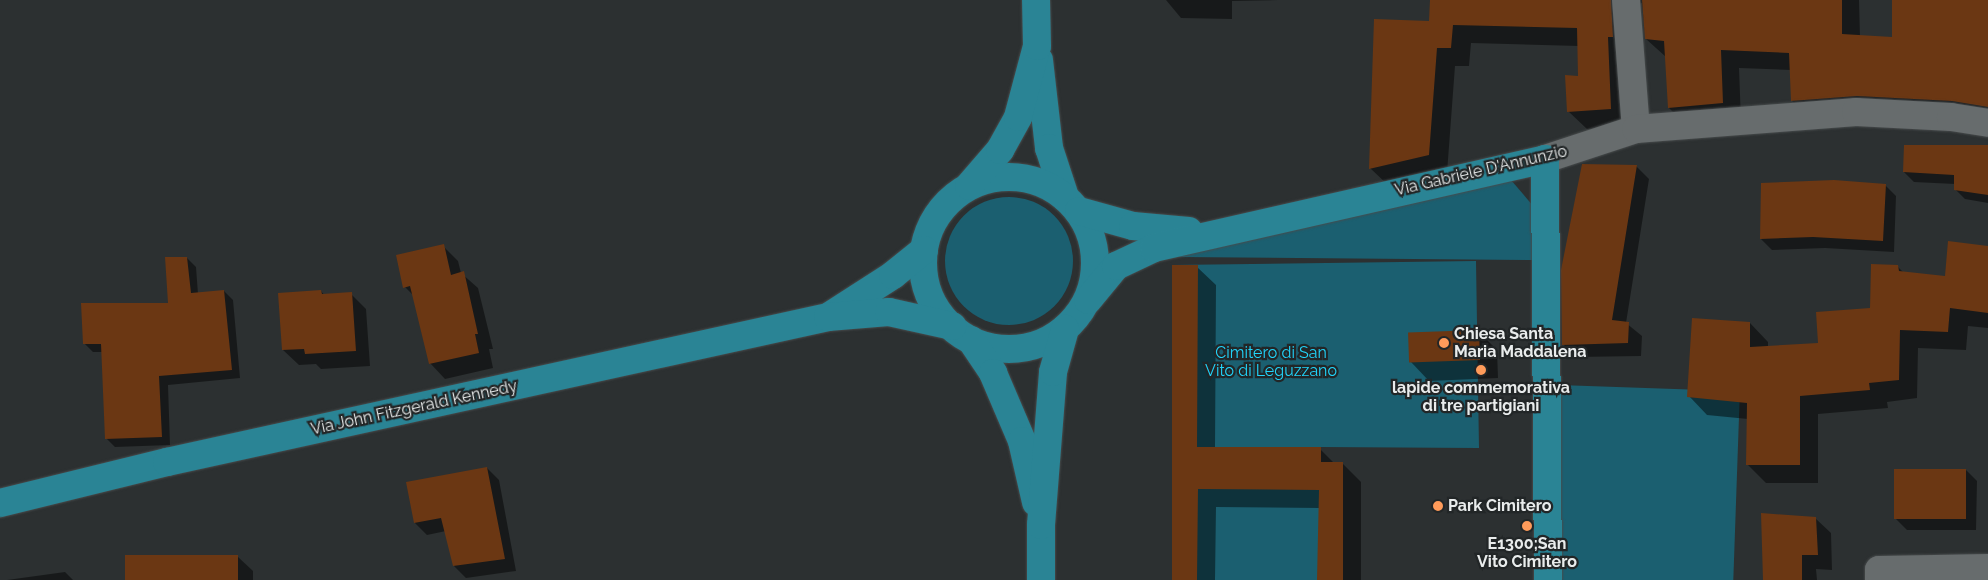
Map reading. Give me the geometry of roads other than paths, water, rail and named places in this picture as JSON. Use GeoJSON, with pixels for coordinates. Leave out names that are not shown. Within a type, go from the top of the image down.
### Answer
{"type":"FeatureCollection","features":[{"type":"Feature","properties":{"kind":"main road"},"geometry":{"type":"LineString","coordinates":[[961,333],[994,348],[1019,348],[1044,342],[1065,329],[1088,300],[1095,270],[1092,239],[1072,204],[1049,148],[1037,46],[1036,0]]}},
{"type":"Feature","properties":{"kind":"main road"},"geometry":{"type":"LineString","coordinates":[[1037,46],[1018,117],[1000,150],[969,186],[947,202],[932,224],[924,250],[923,272],[928,292],[993,373],[1022,441],[1041,525]]}},
{"type":"Feature","properties":{"kind":"main road"},"geometry":{"type":"LineString","coordinates":[[1545,159],[1548,580]]}},
{"type":"Feature","properties":{"kind":"main road","name":"Via Gabriele D'Annunzio"},"geometry":{"type":"LineString","coordinates":[[1088,300],[1106,275],[1135,256],[1213,234],[1545,159]]}},
{"type":"Feature","properties":{"kind":"main road"},"geometry":{"type":"LineString","coordinates":[[969,186],[1001,176],[1024,177],[1046,184],[1072,204]]}},
{"type":"Feature","properties":{"kind":"main road","name":"Via Gabriele D'Annunzio"},"geometry":{"type":"LineString","coordinates":[[1072,204],[1133,226],[1213,234]]}},
{"type":"Feature","properties":{"kind":"main road","name":"Via John Fitzgerald Kennedy"},"geometry":{"type":"LineString","coordinates":[[828,317],[893,275],[924,250]]}},
{"type":"Feature","properties":{"kind":"main road","name":"Via John Fitzgerald Kennedy"},"geometry":{"type":"LineString","coordinates":[[0,503],[167,462],[828,317],[889,312],[961,333]]}},
{"type":"Feature","properties":{"kind":"main road"},"geometry":{"type":"LineString","coordinates":[[1041,580],[1041,525],[1054,372],[1065,329]]}},
{"type":"Feature","properties":{"kind":"street"},"geometry":{"type":"LineString","coordinates":[[1626,0],[1636,129]]}},
{"type":"Feature","properties":{"kind":"street","name":"Via Gabriele D'Annunzio"},"geometry":{"type":"LineString","coordinates":[[1545,159],[1636,129],[1856,112],[1951,117],[1988,123]]}},
{"type":"Feature","properties":{"kind":"street"},"geometry":{"type":"LineString","coordinates":[[1879,580],[1879,570],[1988,568]]}},
{"type":"Feature","properties":{"kind":"place","name":"Chiesa Santa Maria Maddalena"},"geometry":{"type":"Point","coordinates":[1444,343]}},
{"type":"Feature","properties":{"kind":"place","name":"lapide commemorativa di tre partigiani"},"geometry":{"type":"Point","coordinates":[1481,370]}},
{"type":"Feature","properties":{"kind":"place","name":"Park Cimitero"},"geometry":{"type":"Point","coordinates":[1438,506]}},
{"type":"Feature","properties":{"kind":"place","name":"E1300;San Vito Cimitero"},"geometry":{"type":"Point","coordinates":[1527,526]}},
{"type":"Feature","properties":{"kind":"park label","name":"Cimitero di San Vito di Leguzzano"},"geometry":{"type":"Point","coordinates":[1271,362]}}]}
